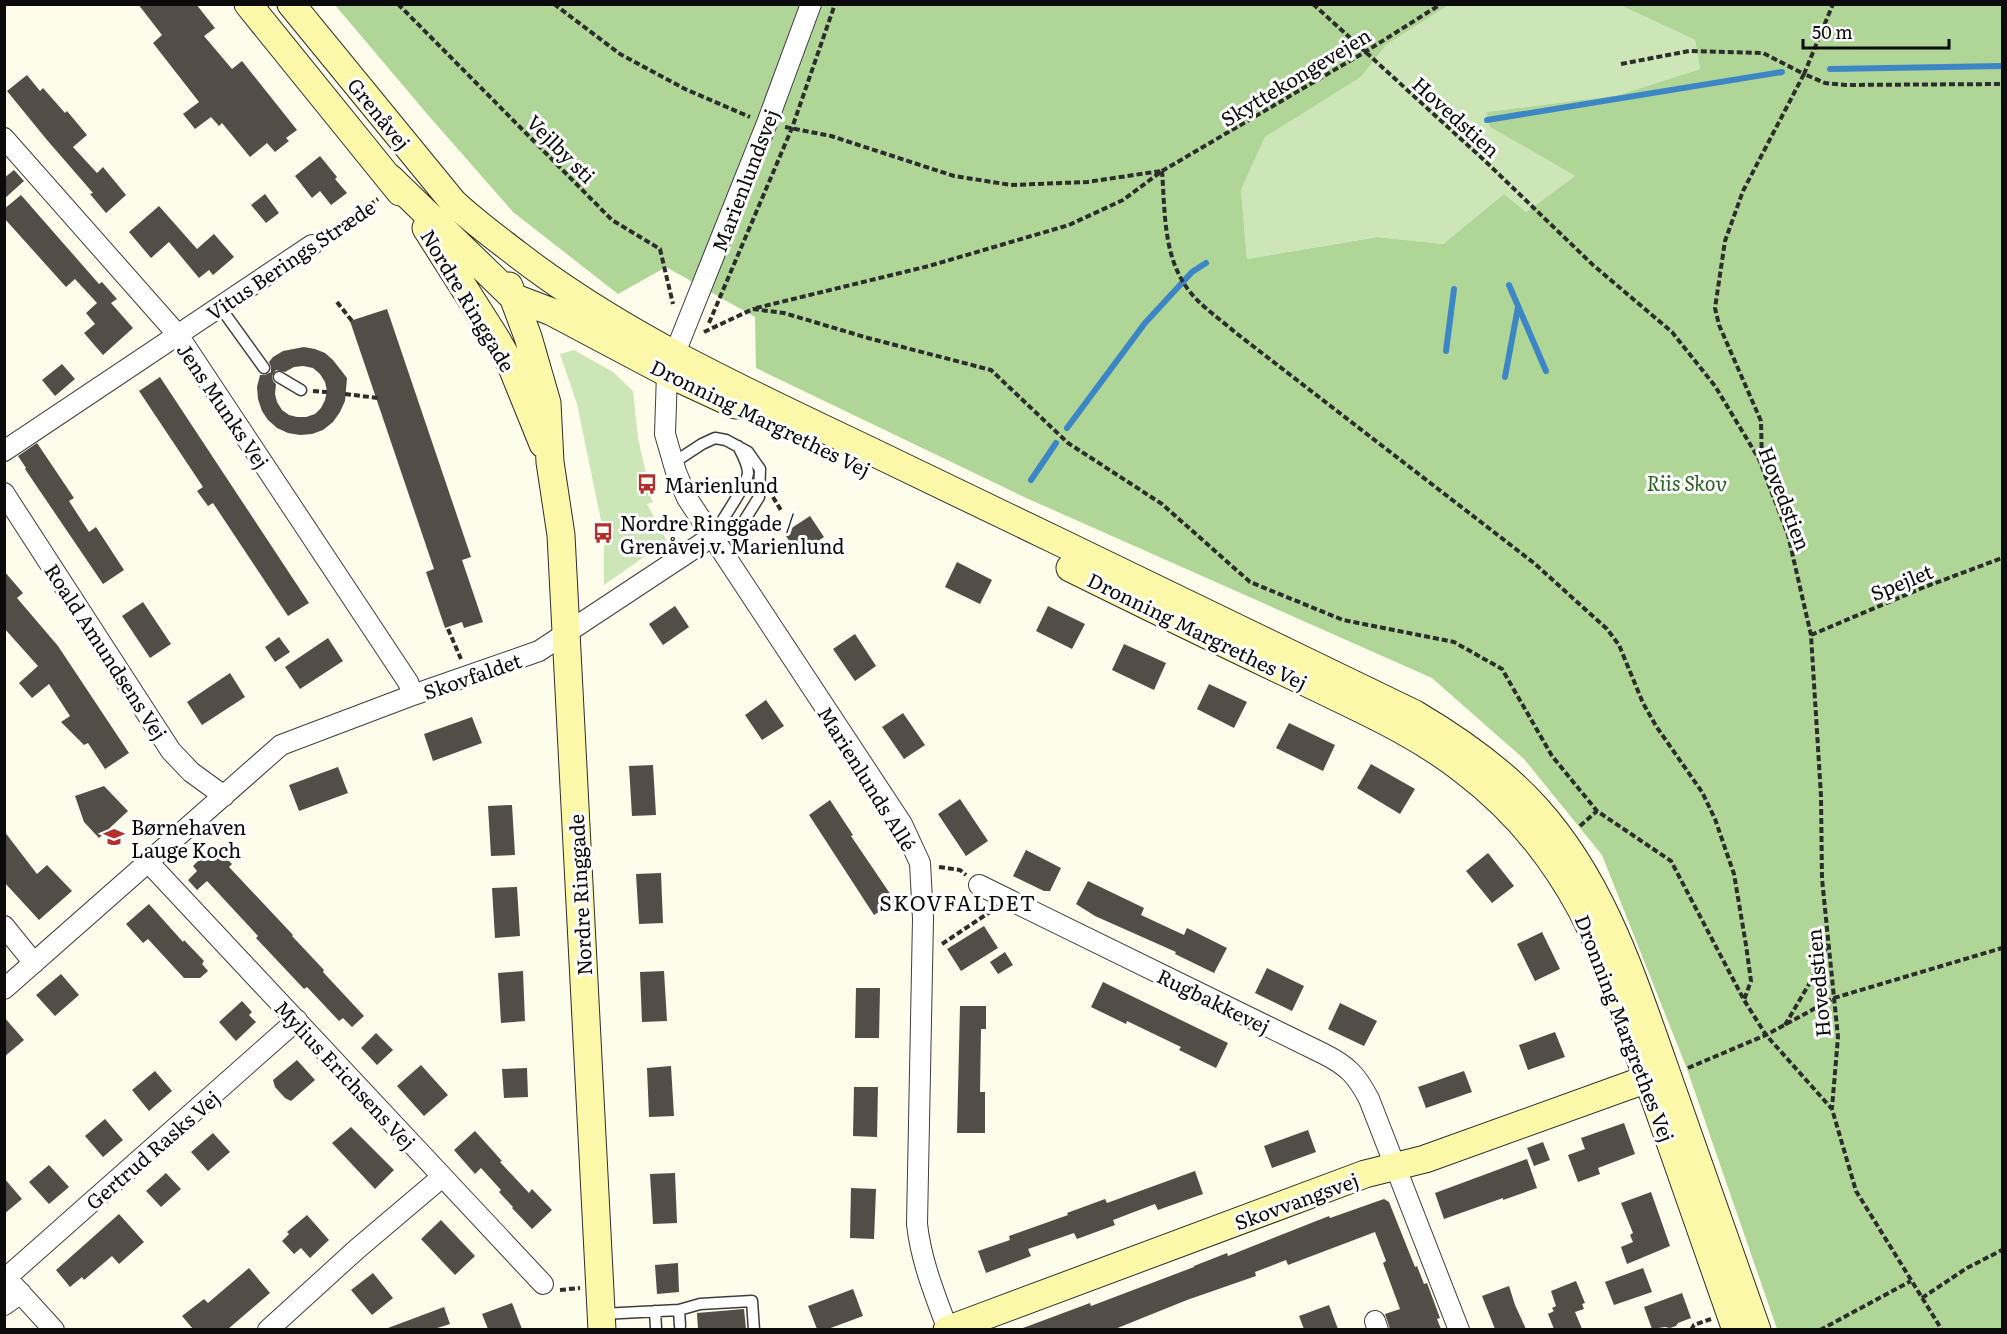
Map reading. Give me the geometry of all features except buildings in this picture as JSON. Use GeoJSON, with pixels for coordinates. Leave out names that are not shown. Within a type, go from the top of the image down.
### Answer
{"type":"FeatureCollection","features":[{"type":"Feature","properties":{"kind":"street","name":"Grenåvej"},"geometry":{"type":"LineString","coordinates":[[248,4],[393,182]]}},
{"type":"Feature","properties":{"kind":"street","name":"Grenåvej"},"geometry":{"type":"LineString","coordinates":[[291,4],[453,202],[472,220]]}},
{"type":"Feature","properties":{"kind":"street","name":"Marienlundsvej"},"geometry":{"type":"LineString","coordinates":[[671,364],[763,121],[811,4]]}},
{"type":"Feature","properties":{"kind":"street","name":"Jens Munks Vej"},"geometry":{"type":"LineString","coordinates":[[4,138],[178,335],[408,682],[413,695]]}},
{"type":"Feature","properties":{"kind":"street","name":"Dronning Margrethes Vej"},"geometry":{"type":"LineString","coordinates":[[393,182],[513,297],[830,432],[1415,714],[1477,754],[1536,808],[1582,869],[1600,901],[1631,973],[1757,1329]]}},
{"type":"Feature","properties":{"kind":"street","name":"Nordre Ringgade"},"geometry":{"type":"LineString","coordinates":[[393,182],[425,226],[497,340],[511,365],[550,462]]}},
{"type":"Feature","properties":{"kind":"street","name":"Dronning Margrethes Vej"},"geometry":{"type":"LineString","coordinates":[[472,220],[541,273],[638,335],[671,364],[803,437],[1405,732],[1464,770],[1494,795],[1521,822],[1547,855],[1582,910],[1647,1079],[1736,1329]]}},
{"type":"Feature","properties":{"kind":"street","name":"Nordre Ringgade"},"geometry":{"type":"LineString","coordinates":[[472,220],[489,243],[513,297],[528,337],[547,403],[550,462],[561,536],[602,1322]]}},
{"type":"Feature","properties":{"kind":"street","name":"Vitus Berings Stræde"},"geometry":{"type":"LineString","coordinates":[[4,451],[312,245]]}},
{"type":"Feature","properties":{"kind":"street"},"geometry":{"type":"LineString","coordinates":[[528,337],[531,323],[539,315],[552,312]]}},
{"type":"Feature","properties":{"kind":"street","name":"Marienlunds Allé"},"geometry":{"type":"LineString","coordinates":[[671,364],[665,434],[687,498],[902,824],[920,863],[923,920],[917,1224],[919,1245],[925,1267],[947,1329]]}},
{"type":"Feature","properties":{"kind":"street","name":"Roald Amundsens Vej"},"geometry":{"type":"LineString","coordinates":[[4,493],[171,751],[191,772],[224,796]]}},
{"type":"Feature","properties":{"kind":"street","name":"Skovfaldet"},"geometry":{"type":"LineString","coordinates":[[4,989],[281,745],[539,651],[713,536]]}},
{"type":"Feature","properties":{"kind":"street","name":"Mylius Erichsens Vej"},"geometry":{"type":"LineString","coordinates":[[149,863],[543,1284]]}},
{"type":"Feature","properties":{"kind":"street","name":"Rugbakkevej"},"geometry":{"type":"LineString","coordinates":[[979,885],[1339,1062],[1353,1072],[1362,1085],[1459,1329]]}},
{"type":"Feature","properties":{"kind":"street"},"geometry":{"type":"LineString","coordinates":[[4,926],[34,963]]}},
{"type":"Feature","properties":{"kind":"street","name":"Gertrud Rasks Vej"},"geometry":{"type":"LineString","coordinates":[[6,1276],[297,1020]]}},
{"type":"Feature","properties":{"kind":"street","name":"Skovvangsvej"},"geometry":{"type":"LineString","coordinates":[[947,1329],[1365,1174],[1425,1159],[1647,1079]]}},
{"type":"Feature","properties":{"kind":"street"},"geometry":{"type":"LineString","coordinates":[[268,1329],[442,1177]]}},
{"type":"Feature","properties":{"kind":"street"},"geometry":{"type":"LineString","coordinates":[[6,1276],[54,1329]]}},
{"type":"Feature","properties":{"kind":"street"},"geometry":{"type":"LineString","coordinates":[[4,1305],[21,1293]]}},
{"type":"Feature","properties":{"kind":"lane"},"geometry":{"type":"LineString","coordinates":[[220,307],[264,368]]}},
{"type":"Feature","properties":{"kind":"lane"},"geometry":{"type":"LineString","coordinates":[[279,377],[301,390]]}},
{"type":"Feature","properties":{"kind":"lane"},"geometry":{"type":"LineString","coordinates":[[674,463],[715,438],[726,440],[738,446],[748,452],[760,469],[759,497],[739,529],[730,536],[713,536],[720,521],[738,496],[748,474],[745,459],[738,446]]}},
{"type":"Feature","properties":{"kind":"lane"},"geometry":{"type":"LineString","coordinates":[[602,1322],[655,1311],[680,1310],[700,1304],[752,1301],[754,1329]]}},
{"type":"Feature","properties":{"kind":"lane"},"geometry":{"type":"LineString","coordinates":[[680,1310],[680,1326]]}},
{"type":"Feature","properties":{"kind":"lane"},"geometry":{"type":"LineString","coordinates":[[655,1311],[656,1328]]}},
{"type":"Feature","properties":{"kind":"path","name":"Vejlby sti"},"geometry":{"type":"LineString","coordinates":[[398,4],[612,219],[660,249],[675,312]]}},
{"type":"Feature","properties":{"kind":"path"},"geometry":{"type":"LineString","coordinates":[[554,4],[620,54],[685,89],[763,121],[831,136],[954,176],[1011,185],[1087,182],[1162,171],[1169,246],[1185,285],[1201,302],[1236,333],[1534,563],[1607,629],[1619,645],[1656,726],[1702,792],[1715,819],[1734,874],[1746,945],[1751,981],[1744,1000]]}},
{"type":"Feature","properties":{"kind":"path"},"geometry":{"type":"LineString","coordinates":[[792,128],[836,4]]}},
{"type":"Feature","properties":{"kind":"path","name":"Hovedstien"},"geometry":{"type":"LineString","coordinates":[[1313,4],[1484,159],[1593,265],[1672,332],[1715,386],[1758,459],[1788,535],[1811,635],[1821,795],[1822,879],[1838,1037],[1832,1109]]}},
{"type":"Feature","properties":{"kind":"path","name":"Skyttekongevejen"},"geometry":{"type":"LineString","coordinates":[[792,128],[712,319],[701,333],[753,309],[929,266],[1069,225],[1123,200],[1162,171],[1365,52],[1441,4]]}},
{"type":"Feature","properties":{"kind":"path"},"geometry":{"type":"LineString","coordinates":[[1762,469],[1761,421],[1719,325],[1715,308],[1725,241],[1743,191],[1804,74],[1833,4]]}},
{"type":"Feature","properties":{"kind":"path"},"geometry":{"type":"LineString","coordinates":[[1621,64],[1689,51],[1763,53],[1825,83],[1845,85],[2002,84]]}},
{"type":"Feature","properties":{"kind":"path","name":"Vitus Berings Stræde"},"geometry":{"type":"LineString","coordinates":[[312,245],[393,182]]}},
{"type":"Feature","properties":{"kind":"path"},"geometry":{"type":"LineString","coordinates":[[337,302],[352,321]]}},
{"type":"Feature","properties":{"kind":"path"},"geometry":{"type":"LineString","coordinates":[[753,309],[784,313],[868,339],[991,370],[1068,443],[1162,504],[1250,582],[1343,620],[1454,642],[1502,669],[1552,756],[1597,811],[1671,861],[1744,1000],[1766,1035],[1832,1109],[1856,1191],[1942,1329]]}},
{"type":"Feature","properties":{"kind":"path"},"geometry":{"type":"LineString","coordinates":[[345,394],[378,398]]}},
{"type":"Feature","properties":{"kind":"path"},"geometry":{"type":"LineString","coordinates":[[771,494],[782,512]]}},
{"type":"Feature","properties":{"kind":"path","name":"Spejlet"},"geometry":{"type":"LineString","coordinates":[[1811,635],[1922,588],[2002,558]]}},
{"type":"Feature","properties":{"kind":"path"},"geometry":{"type":"LineString","coordinates":[[448,629],[468,676]]}},
{"type":"Feature","properties":{"kind":"path"},"geometry":{"type":"LineString","coordinates":[[920,863],[960,870],[979,885]]}},
{"type":"Feature","properties":{"kind":"path"},"geometry":{"type":"LineString","coordinates":[[922,957],[1008,899]]}},
{"type":"Feature","properties":{"kind":"path"},"geometry":{"type":"LineString","coordinates":[[1784,1025],[1812,979],[1828,942]]}},
{"type":"Feature","properties":{"kind":"path"},"geometry":{"type":"LineString","coordinates":[[1687,1069],[1766,1035],[1834,998],[2002,948]]}},
{"type":"Feature","properties":{"kind":"path"},"geometry":{"type":"LineString","coordinates":[[1922,1298],[1967,1268],[2002,1250]]}},
{"type":"Feature","properties":{"kind":"path"},"geometry":{"type":"LineString","coordinates":[[1820,1329],[1911,1281]]}},
{"type":"Feature","properties":{"kind":"path"},"geometry":{"type":"LineString","coordinates":[[543,1284],[557,1291],[600,1286]]}},
{"type":"Feature","properties":{"kind":"green space","name":"Riis Skov"},"geometry":{"type":"Polygon","coordinates":[[[335,5],[1449,5],[1386,45],[1361,77],[1265,137],[1241,190],[1247,259],[1377,237],[1443,244],[1504,194],[1526,212],[1575,176],[1490,127],[1486,112],[1619,95],[1700,69],[1695,40],[1620,5],[2002,5],[2002,1329],[1777,1329],[1687,1069],[1602,855],[1524,759],[1432,678],[1024,497],[756,368],[755,317],[666,267],[618,294],[513,212],[335,5]]]}},
{"type":"Feature","properties":{"kind":"green space"},"geometry":{"type":"Polygon","coordinates":[[[1449,5],[1620,5],[1695,40],[1700,69],[1619,95],[1486,112],[1490,127],[1575,176],[1526,212],[1504,194],[1443,244],[1376,237],[1247,259],[1241,190],[1265,137],[1361,77],[1386,45],[1449,5]]]}},
{"type":"Feature","properties":{"kind":"green space"},"geometry":{"type":"Polygon","coordinates":[[[574,350],[613,372],[633,391],[638,438],[646,474],[641,477],[653,502],[647,504],[667,541],[604,585],[604,545],[608,544],[607,525],[602,525],[577,404],[560,354],[574,350]]]}},
{"type":"Feature","properties":{"kind":"waterway"},"geometry":{"type":"LineString","coordinates":[[1830,69],[2002,66]]}},
{"type":"Feature","properties":{"kind":"waterway"},"geometry":{"type":"LineString","coordinates":[[1487,120],[1782,72]]}},
{"type":"Feature","properties":{"kind":"waterway"},"geometry":{"type":"LineString","coordinates":[[1067,428],[1145,323],[1192,272],[1206,263]]}},
{"type":"Feature","properties":{"kind":"waterway"},"geometry":{"type":"LineString","coordinates":[[1509,285],[1546,371]]}},
{"type":"Feature","properties":{"kind":"waterway"},"geometry":{"type":"LineString","coordinates":[[1446,351],[1454,289]]}},
{"type":"Feature","properties":{"kind":"waterway"},"geometry":{"type":"LineString","coordinates":[[1505,377],[1518,307]]}},
{"type":"Feature","properties":{"kind":"waterway"},"geometry":{"type":"LineString","coordinates":[[1031,480],[1056,443]]}},
{"type":"Feature","properties":{"kind":"place","name":"Marienlund"},"geometry":{"type":"Point","coordinates":[647,484]}},
{"type":"Feature","properties":{"kind":"place","name":"Nordre Ringgade / Grenåvej v. Marienlund"},"geometry":{"type":"Point","coordinates":[603,533]}},
{"type":"Feature","properties":{"kind":"place","name":"Børnehaven Lauge Koch"},"geometry":{"type":"Point","coordinates":[114,837]}},
{"type":"Feature","properties":{"kind":"district","name":"SKOVFALDET"},"geometry":{"type":"Point","coordinates":[958,901]}}]}
